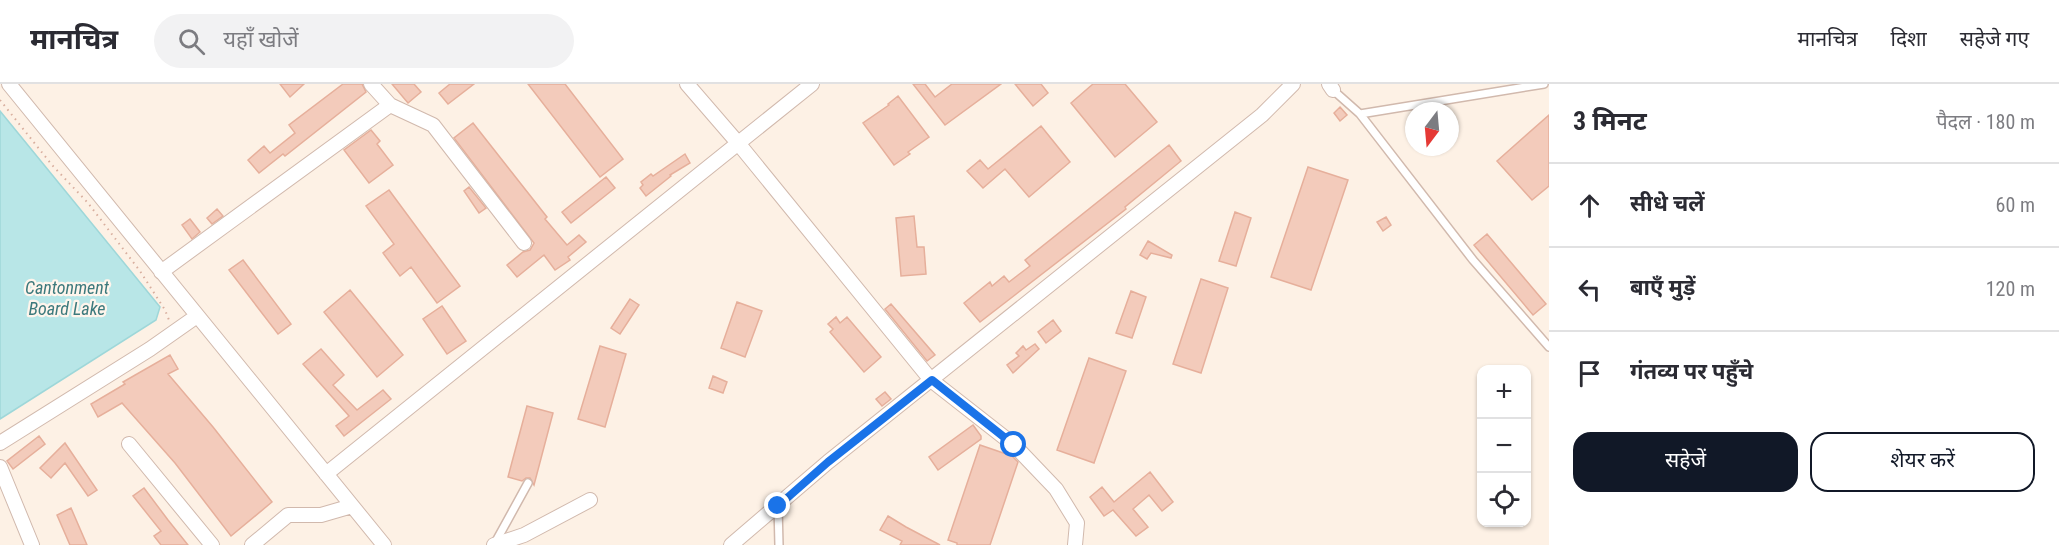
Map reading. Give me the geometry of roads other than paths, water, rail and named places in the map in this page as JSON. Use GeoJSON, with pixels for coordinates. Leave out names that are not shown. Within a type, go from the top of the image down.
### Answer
{"type":"FeatureCollection","features":[{"type":"Feature","properties":{"kind":"street"},"geometry":{"type":"LineString","coordinates":[[9,84],[384,545]]}},
{"type":"Feature","properties":{"kind":"street"},"geometry":{"type":"LineString","coordinates":[[371,84],[390,105],[433,125],[524,243]]}},
{"type":"Feature","properties":{"kind":"street"},"geometry":{"type":"LineString","coordinates":[[687,84],[932,380],[1014,445],[1056,489],[1077,523],[1076,545]]}},
{"type":"Feature","properties":{"kind":"street"},"geometry":{"type":"LineString","coordinates":[[326,474],[812,84]]}},
{"type":"Feature","properties":{"kind":"street"},"geometry":{"type":"LineString","coordinates":[[731,545],[828,462],[1262,115],[1293,84]]}},
{"type":"Feature","properties":{"kind":"street"},"geometry":{"type":"LineString","coordinates":[[161,272],[390,105]]}},
{"type":"Feature","properties":{"kind":"street"},"geometry":{"type":"LineString","coordinates":[[0,443],[150,349],[197,316]]}},
{"type":"Feature","properties":{"kind":"street"},"geometry":{"type":"LineString","coordinates":[[129,444],[212,545]]}},
{"type":"Feature","properties":{"kind":"street"},"geometry":{"type":"LineString","coordinates":[[0,468],[32,545]]}},
{"type":"Feature","properties":{"kind":"street"},"geometry":{"type":"LineString","coordinates":[[494,545],[524,535],[590,500]]}},
{"type":"Feature","properties":{"kind":"street"},"geometry":{"type":"LineString","coordinates":[[252,545],[288,515],[321,515],[352,506]]}},
{"type":"Feature","properties":{"kind":"lane"},"geometry":{"type":"LineString","coordinates":[[1360,114],[1545,84]]}},
{"type":"Feature","properties":{"kind":"lane"},"geometry":{"type":"LineString","coordinates":[[1331,87],[1360,114],[1473,260],[1549,348]]}},
{"type":"Feature","properties":{"kind":"lane"},"geometry":{"type":"LineString","coordinates":[[494,545],[528,483]]}},
{"type":"Feature","properties":{"kind":"lane"},"geometry":{"type":"LineString","coordinates":[[778,506],[779,545]]}},
{"type":"Feature","properties":{"kind":"water","name":"Cantonment Board Lake"},"geometry":{"type":"Polygon","coordinates":[[[0,111],[160,307],[156,320],[0,419],[0,111]]]}}]}
